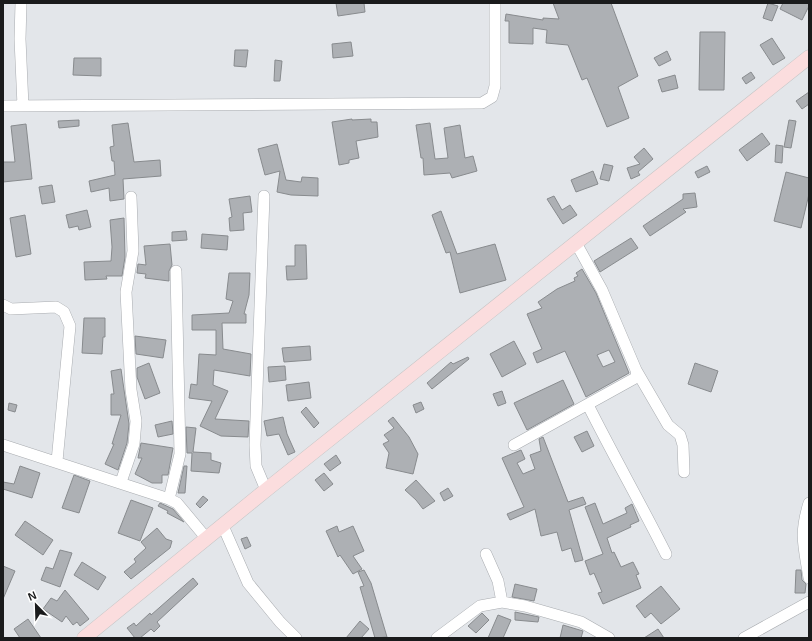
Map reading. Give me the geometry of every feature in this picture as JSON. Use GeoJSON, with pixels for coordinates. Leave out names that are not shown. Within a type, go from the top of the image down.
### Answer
{"type":"FeatureCollection","features":[{"type":"Feature","properties":{"kind":"main road"},"geometry":{"type":"LineString","coordinates":[[84,638],[266,490],[809,57]]}},
{"type":"Feature","properties":{"kind":"street"},"geometry":{"type":"LineString","coordinates":[[21,3],[20,39],[23,106]]}},
{"type":"Feature","properties":{"kind":"street"},"geometry":{"type":"LineString","coordinates":[[3,106],[482,103],[492,97],[496,86],[496,3]]}},
{"type":"Feature","properties":{"kind":"street"},"geometry":{"type":"LineString","coordinates":[[264,196],[255,445],[256,466],[266,490]]}},
{"type":"Feature","properties":{"kind":"street"},"geometry":{"type":"LineString","coordinates":[[120,482],[134,444],[136,421],[131,390],[126,292],[133,250],[131,197]]}},
{"type":"Feature","properties":{"kind":"street"},"geometry":{"type":"LineString","coordinates":[[576,243],[602,290],[636,370],[668,425],[680,435],[683,445],[684,472]]}},
{"type":"Feature","properties":{"kind":"street"},"geometry":{"type":"LineString","coordinates":[[169,499],[180,454],[176,271]]}},
{"type":"Feature","properties":{"kind":"street"},"geometry":{"type":"LineString","coordinates":[[3,305],[11,309],[56,307],[64,312],[70,326],[57,461]]}},
{"type":"Feature","properties":{"kind":"street"},"geometry":{"type":"LineString","coordinates":[[514,444],[630,382],[637,377],[636,370]]}},
{"type":"Feature","properties":{"kind":"street"},"geometry":{"type":"LineString","coordinates":[[588,405],[619,467],[638,497],[666,554]]}},
{"type":"Feature","properties":{"kind":"street"},"geometry":{"type":"LineString","coordinates":[[3,446],[57,461],[169,499],[177,503],[207,539]]}},
{"type":"Feature","properties":{"kind":"street"},"geometry":{"type":"LineString","coordinates":[[809,503],[802,522],[802,541],[809,578]]}},
{"type":"Feature","properties":{"kind":"street"},"geometry":{"type":"LineString","coordinates":[[223,526],[248,583],[280,622],[296,638]]}},
{"type":"Feature","properties":{"kind":"street"},"geometry":{"type":"LineString","coordinates":[[486,554],[498,581],[502,602]]}},
{"type":"Feature","properties":{"kind":"street"},"geometry":{"type":"LineString","coordinates":[[437,638],[480,606],[502,602],[525,606],[581,622],[609,638]]}},
{"type":"Feature","properties":{"kind":"street"},"geometry":{"type":"LineString","coordinates":[[744,638],[809,602]]}},
{"type":"Feature","properties":{"kind":"building"},"geometry":{"type":"Polygon","coordinates":[[[336,3],[364,3],[365,12],[338,16],[336,3]]]}},
{"type":"Feature","properties":{"kind":"building"},"geometry":{"type":"Polygon","coordinates":[[[553,3],[611,3],[638,76],[618,87],[629,118],[607,127],[587,78],[582,80],[568,45],[546,43],[547,30],[533,28],[533,44],[509,43],[509,21],[505,21],[506,14],[543,20],[543,18],[559,19],[553,3]]]}},
{"type":"Feature","properties":{"kind":"building"},"geometry":{"type":"Polygon","coordinates":[[[768,3],[778,6],[772,21],[763,18],[768,3]]]}},
{"type":"Feature","properties":{"kind":"building"},"geometry":{"type":"Polygon","coordinates":[[[783,3],[809,3],[809,6],[802,20],[780,9],[783,3]]]}},
{"type":"Feature","properties":{"kind":"building"},"geometry":{"type":"Polygon","coordinates":[[[700,32],[725,32],[724,90],[699,90],[700,32]]]}},
{"type":"Feature","properties":{"kind":"building"},"geometry":{"type":"Polygon","coordinates":[[[772,38],[785,58],[773,65],[760,45],[772,38]]]}},
{"type":"Feature","properties":{"kind":"building"},"geometry":{"type":"Polygon","coordinates":[[[351,42],[353,56],[333,58],[332,44],[351,42]]]}},
{"type":"Feature","properties":{"kind":"building"},"geometry":{"type":"Polygon","coordinates":[[[235,50],[248,50],[246,67],[234,66],[235,50]]]}},
{"type":"Feature","properties":{"kind":"building"},"geometry":{"type":"Polygon","coordinates":[[[667,51],[671,60],[659,66],[654,58],[667,51]]]}},
{"type":"Feature","properties":{"kind":"building"},"geometry":{"type":"Polygon","coordinates":[[[74,58],[101,58],[101,76],[73,75],[74,58]]]}},
{"type":"Feature","properties":{"kind":"building"},"geometry":{"type":"Polygon","coordinates":[[[275,60],[282,61],[280,81],[274,81],[275,60]]]}},
{"type":"Feature","properties":{"kind":"building"},"geometry":{"type":"Polygon","coordinates":[[[751,72],[755,78],[746,84],[742,78],[751,72]]]}},
{"type":"Feature","properties":{"kind":"building"},"geometry":{"type":"Polygon","coordinates":[[[675,75],[678,88],[662,92],[658,80],[675,75]]]}},
{"type":"Feature","properties":{"kind":"building"},"geometry":{"type":"Polygon","coordinates":[[[809,92],[809,104],[802,109],[796,101],[809,92]]]}},
{"type":"Feature","properties":{"kind":"building"},"geometry":{"type":"Polygon","coordinates":[[[352,119],[371,119],[371,122],[377,122],[378,137],[356,141],[359,158],[349,160],[349,163],[339,165],[332,122],[352,119]]]}},
{"type":"Feature","properties":{"kind":"building"},"geometry":{"type":"Polygon","coordinates":[[[79,120],[79,126],[59,128],[58,121],[79,120]]]}},
{"type":"Feature","properties":{"kind":"building"},"geometry":{"type":"Polygon","coordinates":[[[789,120],[796,121],[791,148],[784,147],[789,120]]]}},
{"type":"Feature","properties":{"kind":"building"},"geometry":{"type":"Polygon","coordinates":[[[128,123],[134,162],[160,160],[161,176],[123,179],[124,199],[110,201],[109,188],[91,192],[89,181],[115,175],[114,161],[112,161],[110,147],[114,146],[112,125],[128,123]]]}},
{"type":"Feature","properties":{"kind":"building"},"geometry":{"type":"Polygon","coordinates":[[[430,123],[435,159],[448,158],[444,128],[460,125],[465,158],[473,156],[477,171],[452,178],[450,173],[424,175],[423,158],[421,158],[416,125],[430,123]]]}},
{"type":"Feature","properties":{"kind":"building"},"geometry":{"type":"Polygon","coordinates":[[[26,124],[32,179],[3,182],[3,162],[15,162],[11,126],[26,124]]]}},
{"type":"Feature","properties":{"kind":"building"},"geometry":{"type":"Polygon","coordinates":[[[762,133],[770,144],[747,161],[739,150],[762,133]]]}},
{"type":"Feature","properties":{"kind":"building"},"geometry":{"type":"Polygon","coordinates":[[[277,144],[286,180],[301,182],[302,177],[318,178],[318,196],[291,195],[277,192],[280,171],[265,175],[258,149],[277,144]]]}},
{"type":"Feature","properties":{"kind":"building"},"geometry":{"type":"Polygon","coordinates":[[[776,145],[783,146],[782,163],[775,162],[776,145]]]}},
{"type":"Feature","properties":{"kind":"building"},"geometry":{"type":"Polygon","coordinates":[[[644,148],[653,159],[638,172],[640,175],[631,179],[627,168],[640,164],[634,157],[644,148]]]}},
{"type":"Feature","properties":{"kind":"building"},"geometry":{"type":"Polygon","coordinates":[[[604,164],[613,166],[609,181],[600,179],[604,164]]]}},
{"type":"Feature","properties":{"kind":"building"},"geometry":{"type":"Polygon","coordinates":[[[707,166],[710,172],[698,178],[695,172],[707,166]]]}},
{"type":"Feature","properties":{"kind":"building"},"geometry":{"type":"Polygon","coordinates":[[[593,171],[598,184],[576,192],[571,180],[593,171]]]}},
{"type":"Feature","properties":{"kind":"building"},"geometry":{"type":"Polygon","coordinates":[[[786,172],[809,178],[809,194],[801,228],[774,221],[786,172]]]}},
{"type":"Feature","properties":{"kind":"building"},"geometry":{"type":"Polygon","coordinates":[[[52,185],[55,202],[42,204],[39,187],[52,185]]]}},
{"type":"Feature","properties":{"kind":"building"},"geometry":{"type":"Polygon","coordinates":[[[695,193],[697,207],[683,209],[686,212],[650,236],[643,226],[683,199],[683,194],[695,193]]]}},
{"type":"Feature","properties":{"kind":"building"},"geometry":{"type":"Polygon","coordinates":[[[250,196],[252,212],[243,213],[244,230],[230,231],[229,218],[232,217],[229,199],[250,196]]]}},
{"type":"Feature","properties":{"kind":"building"},"geometry":{"type":"Polygon","coordinates":[[[554,196],[562,210],[570,205],[577,215],[563,224],[547,199],[554,196]]]}},
{"type":"Feature","properties":{"kind":"building"},"geometry":{"type":"Polygon","coordinates":[[[87,210],[91,227],[79,230],[78,226],[69,228],[66,215],[87,210]]]}},
{"type":"Feature","properties":{"kind":"building"},"geometry":{"type":"Polygon","coordinates":[[[441,211],[457,254],[495,244],[506,280],[460,293],[450,252],[446,253],[432,215],[441,211]]]}},
{"type":"Feature","properties":{"kind":"building"},"geometry":{"type":"Polygon","coordinates":[[[25,215],[31,254],[16,257],[10,218],[25,215]]]}},
{"type":"Feature","properties":{"kind":"building"},"geometry":{"type":"Polygon","coordinates":[[[124,218],[125,257],[122,276],[106,276],[107,279],[85,280],[84,262],[111,261],[112,247],[110,220],[124,218]]]}},
{"type":"Feature","properties":{"kind":"building"},"geometry":{"type":"Polygon","coordinates":[[[186,231],[187,240],[172,241],[172,232],[186,231]]]}},
{"type":"Feature","properties":{"kind":"building"},"geometry":{"type":"Polygon","coordinates":[[[202,234],[228,236],[227,250],[201,248],[202,234]]]}},
{"type":"Feature","properties":{"kind":"building"},"geometry":{"type":"Polygon","coordinates":[[[631,238],[638,248],[600,272],[594,261],[631,238]]]}},
{"type":"Feature","properties":{"kind":"building"},"geometry":{"type":"Polygon","coordinates":[[[170,244],[172,265],[169,271],[169,281],[145,278],[146,274],[137,273],[138,264],[146,265],[144,246],[170,244]]]}},
{"type":"Feature","properties":{"kind":"building"},"geometry":{"type":"Polygon","coordinates":[[[295,245],[306,245],[307,279],[287,280],[286,266],[295,266],[295,245]]]}},
{"type":"Feature","properties":{"kind":"building"},"geometry":{"type":"Polygon","coordinates":[[[582,269],[596,293],[629,373],[586,397],[565,351],[537,363],[533,353],[542,349],[527,314],[542,308],[538,302],[557,289],[575,281],[574,278],[578,276],[576,273],[582,269]],[[609,350],[597,355],[603,367],[615,362],[609,350]]]}},
{"type":"Feature","properties":{"kind":"building"},"geometry":{"type":"Polygon","coordinates":[[[229,273],[250,273],[249,295],[244,314],[246,314],[246,323],[222,323],[223,349],[251,354],[250,376],[214,370],[213,385],[228,391],[215,419],[249,421],[248,437],[221,436],[200,426],[212,401],[189,398],[191,384],[197,385],[199,354],[216,355],[216,330],[192,330],[192,315],[229,313],[233,301],[226,299],[229,273]]]}},
{"type":"Feature","properties":{"kind":"building"},"geometry":{"type":"Polygon","coordinates":[[[84,318],[105,318],[105,337],[103,337],[102,354],[82,353],[84,318]]]}},
{"type":"Feature","properties":{"kind":"building"},"geometry":{"type":"Polygon","coordinates":[[[135,336],[166,340],[163,358],[136,354],[135,336]]]}},
{"type":"Feature","properties":{"kind":"building"},"geometry":{"type":"Polygon","coordinates":[[[514,341],[526,364],[502,377],[490,354],[514,341]]]}},
{"type":"Feature","properties":{"kind":"building"},"geometry":{"type":"Polygon","coordinates":[[[310,346],[311,360],[284,362],[282,348],[310,346]]]}},
{"type":"Feature","properties":{"kind":"building"},"geometry":{"type":"Polygon","coordinates":[[[468,357],[469,359],[432,389],[427,383],[451,362],[453,364],[468,357]]]}},
{"type":"Feature","properties":{"kind":"building"},"geometry":{"type":"Polygon","coordinates":[[[149,363],[160,393],[145,399],[137,377],[137,368],[149,363]]]}},
{"type":"Feature","properties":{"kind":"building"},"geometry":{"type":"Polygon","coordinates":[[[695,363],[718,371],[711,392],[688,384],[695,363]]]}},
{"type":"Feature","properties":{"kind":"building"},"geometry":{"type":"Polygon","coordinates":[[[285,366],[286,380],[269,382],[268,367],[285,366]]]}},
{"type":"Feature","properties":{"kind":"building"},"geometry":{"type":"Polygon","coordinates":[[[121,369],[129,424],[127,443],[118,470],[105,464],[114,444],[112,444],[121,415],[111,415],[111,394],[114,394],[111,371],[121,369]]]}},
{"type":"Feature","properties":{"kind":"building"},"geometry":{"type":"Polygon","coordinates":[[[563,380],[574,404],[527,430],[514,403],[563,380]]]}},
{"type":"Feature","properties":{"kind":"building"},"geometry":{"type":"Polygon","coordinates":[[[309,382],[311,398],[288,401],[286,385],[309,382]]]}},
{"type":"Feature","properties":{"kind":"building"},"geometry":{"type":"Polygon","coordinates":[[[502,391],[506,403],[498,406],[493,394],[502,391]]]}},
{"type":"Feature","properties":{"kind":"building"},"geometry":{"type":"Polygon","coordinates":[[[421,402],[424,409],[416,413],[413,405],[421,402]]]}},
{"type":"Feature","properties":{"kind":"building"},"geometry":{"type":"Polygon","coordinates":[[[9,403],[17,405],[15,412],[8,410],[9,403]]]}},
{"type":"Feature","properties":{"kind":"building"},"geometry":{"type":"Polygon","coordinates":[[[306,407],[319,423],[314,428],[301,412],[306,407]]]}},
{"type":"Feature","properties":{"kind":"building"},"geometry":{"type":"Polygon","coordinates":[[[283,417],[287,434],[295,452],[288,455],[279,434],[267,436],[264,421],[283,417]]]}},
{"type":"Feature","properties":{"kind":"building"},"geometry":{"type":"Polygon","coordinates":[[[393,417],[409,437],[418,454],[413,474],[386,468],[389,453],[383,444],[389,441],[384,435],[394,428],[388,421],[393,417]]]}},
{"type":"Feature","properties":{"kind":"building"},"geometry":{"type":"Polygon","coordinates":[[[172,421],[173,434],[158,437],[155,425],[172,421]]]}},
{"type":"Feature","properties":{"kind":"building"},"geometry":{"type":"Polygon","coordinates":[[[186,427],[196,428],[193,452],[211,453],[211,460],[221,463],[219,473],[191,471],[192,453],[187,453],[186,427]]]}},
{"type":"Feature","properties":{"kind":"building"},"geometry":{"type":"Polygon","coordinates":[[[587,431],[594,446],[582,452],[574,437],[587,431]]]}},
{"type":"Feature","properties":{"kind":"building"},"geometry":{"type":"Polygon","coordinates":[[[543,437],[568,502],[583,497],[586,504],[569,510],[583,560],[575,562],[571,548],[562,551],[557,532],[541,536],[535,509],[510,520],[507,514],[524,507],[502,458],[521,450],[525,459],[517,463],[523,474],[535,469],[530,455],[541,451],[539,439],[543,437]]]}},
{"type":"Feature","properties":{"kind":"building"},"geometry":{"type":"Polygon","coordinates":[[[141,443],[173,448],[168,475],[162,475],[162,483],[152,483],[135,474],[142,458],[138,458],[141,443]]]}},
{"type":"Feature","properties":{"kind":"building"},"geometry":{"type":"Polygon","coordinates":[[[336,455],[341,463],[330,471],[324,464],[336,455]]]}},
{"type":"Feature","properties":{"kind":"building"},"geometry":{"type":"Polygon","coordinates":[[[20,466],[40,473],[32,498],[3,489],[3,482],[14,484],[20,466]]]}},
{"type":"Feature","properties":{"kind":"building"},"geometry":{"type":"Polygon","coordinates":[[[184,466],[187,466],[185,493],[178,493],[184,466]]]}},
{"type":"Feature","properties":{"kind":"building"},"geometry":{"type":"Polygon","coordinates":[[[324,473],[333,484],[324,491],[315,480],[324,473]]]}},
{"type":"Feature","properties":{"kind":"building"},"geometry":{"type":"Polygon","coordinates":[[[74,475],[90,481],[79,513],[62,508],[74,475]]]}},
{"type":"Feature","properties":{"kind":"building"},"geometry":{"type":"Polygon","coordinates":[[[416,480],[435,501],[423,509],[405,490],[416,480]]]}},
{"type":"Feature","properties":{"kind":"building"},"geometry":{"type":"Polygon","coordinates":[[[448,488],[453,496],[444,501],[440,493],[448,488]]]}},
{"type":"Feature","properties":{"kind":"building"},"geometry":{"type":"Polygon","coordinates":[[[203,496],[208,500],[200,508],[196,504],[203,496]]]}},
{"type":"Feature","properties":{"kind":"building"},"geometry":{"type":"Polygon","coordinates":[[[131,500],[153,508],[140,541],[118,533],[131,500]]]}},
{"type":"Feature","properties":{"kind":"building"},"geometry":{"type":"Polygon","coordinates":[[[160,503],[173,509],[184,522],[167,513],[168,511],[158,506],[160,503]]]}},
{"type":"Feature","properties":{"kind":"building"},"geometry":{"type":"Polygon","coordinates":[[[595,503],[603,524],[627,513],[625,508],[632,504],[639,521],[630,525],[631,527],[607,538],[612,553],[614,552],[621,567],[633,562],[639,574],[636,575],[641,588],[603,604],[598,593],[602,592],[594,573],[590,575],[585,561],[603,554],[585,507],[595,503]]]}},
{"type":"Feature","properties":{"kind":"building"},"geometry":{"type":"Polygon","coordinates":[[[25,521],[53,540],[43,555],[15,535],[25,521]]]}},
{"type":"Feature","properties":{"kind":"building"},"geometry":{"type":"Polygon","coordinates":[[[337,526],[339,532],[353,526],[364,551],[353,556],[362,569],[353,574],[340,555],[338,557],[326,531],[337,526]]]}},
{"type":"Feature","properties":{"kind":"building"},"geometry":{"type":"Polygon","coordinates":[[[157,528],[166,539],[172,541],[170,548],[131,579],[124,572],[136,562],[134,559],[146,548],[141,542],[157,528]]]}},
{"type":"Feature","properties":{"kind":"building"},"geometry":{"type":"Polygon","coordinates":[[[247,537],[251,546],[245,549],[241,539],[247,537]]]}},
{"type":"Feature","properties":{"kind":"building"},"geometry":{"type":"Polygon","coordinates":[[[60,550],[72,553],[60,587],[41,580],[46,567],[53,569],[60,550]]]}},
{"type":"Feature","properties":{"kind":"building"},"geometry":{"type":"Polygon","coordinates":[[[82,562],[106,577],[98,590],[74,575],[82,562]]]}},
{"type":"Feature","properties":{"kind":"building"},"geometry":{"type":"Polygon","coordinates":[[[3,566],[15,571],[3,599],[3,566]]]}},
{"type":"Feature","properties":{"kind":"building"},"geometry":{"type":"Polygon","coordinates":[[[364,570],[371,583],[387,637],[375,638],[360,587],[364,586],[358,572],[364,570]]]}},
{"type":"Feature","properties":{"kind":"building"},"geometry":{"type":"Polygon","coordinates":[[[796,570],[801,570],[802,580],[806,584],[805,593],[795,593],[796,570]]]}},
{"type":"Feature","properties":{"kind":"building"},"geometry":{"type":"Polygon","coordinates":[[[193,578],[198,584],[157,622],[160,626],[154,632],[151,629],[140,638],[135,638],[127,628],[134,623],[136,626],[150,613],[151,615],[193,578]]]}},
{"type":"Feature","properties":{"kind":"building"},"geometry":{"type":"Polygon","coordinates":[[[515,584],[537,589],[534,601],[512,597],[515,584]]]}},
{"type":"Feature","properties":{"kind":"building"},"geometry":{"type":"Polygon","coordinates":[[[661,586],[680,609],[661,624],[651,613],[645,618],[636,606],[661,586]]]}},
{"type":"Feature","properties":{"kind":"building"},"geometry":{"type":"Polygon","coordinates":[[[65,590],[89,619],[80,626],[77,622],[73,625],[66,616],[62,622],[43,609],[51,598],[57,601],[65,590]]]}},
{"type":"Feature","properties":{"kind":"building"},"geometry":{"type":"Polygon","coordinates":[[[515,612],[539,617],[538,622],[515,620],[515,612]]]}},
{"type":"Feature","properties":{"kind":"building"},"geometry":{"type":"Polygon","coordinates":[[[482,613],[489,620],[476,633],[468,626],[482,613]]]}},
{"type":"Feature","properties":{"kind":"building"},"geometry":{"type":"Polygon","coordinates":[[[498,615],[511,620],[503,638],[488,638],[498,615]]]}},
{"type":"Feature","properties":{"kind":"building"},"geometry":{"type":"Polygon","coordinates":[[[28,619],[41,638],[20,638],[14,629],[28,619]]]}},
{"type":"Feature","properties":{"kind":"building"},"geometry":{"type":"Polygon","coordinates":[[[360,621],[369,629],[361,638],[346,638],[360,621]]]}},
{"type":"Feature","properties":{"kind":"building"},"geometry":{"type":"Polygon","coordinates":[[[563,625],[583,631],[581,638],[560,638],[563,625]]]}},
{"type":"Feature","properties":{"kind":"building"},"geometry":{"type":"Polygon","coordinates":[[[658,629],[664,638],[644,638],[658,629]]]}}]}
